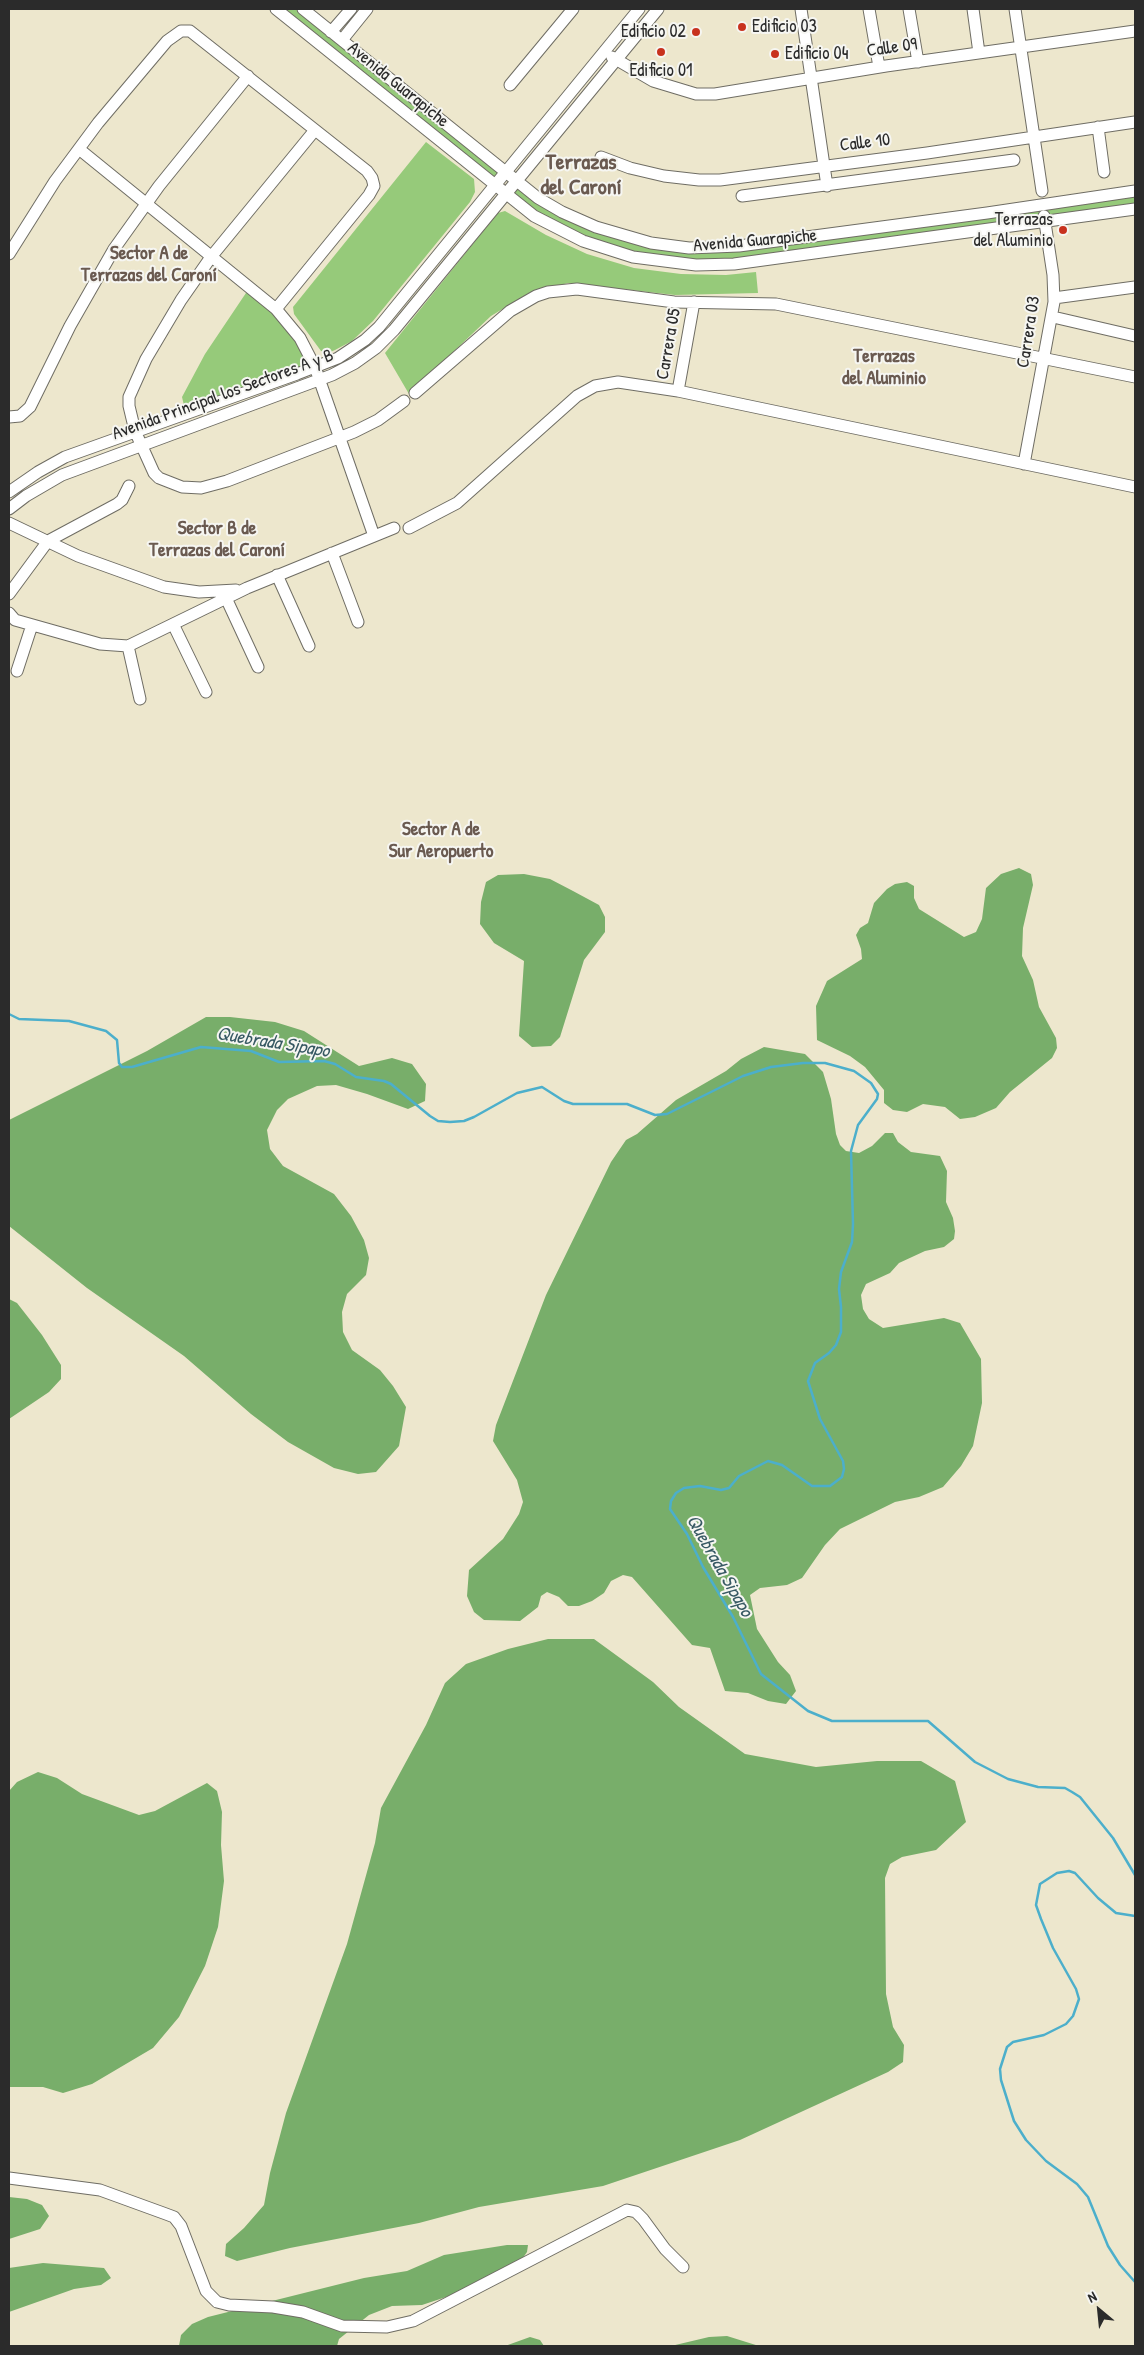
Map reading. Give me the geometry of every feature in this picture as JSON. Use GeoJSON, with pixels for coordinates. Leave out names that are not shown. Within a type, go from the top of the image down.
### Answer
{"type":"FeatureCollection","features":[{"type":"Feature","properties":{"kind":"street","name":"Avenida Guarapiche"},"geometry":{"type":"LineString","coordinates":[[276,9],[504,194],[549,225],[608,250],[653,261],[696,266],[734,264],[814,255],[1135,208]]}},
{"type":"Feature","properties":{"kind":"street","name":"Avenida Guarapiche"},"geometry":{"type":"LineString","coordinates":[[303,9],[515,181],[549,206],[596,227],[652,243],[689,248],[762,244],[1135,191]]}},
{"type":"Feature","properties":{"kind":"street"},"geometry":{"type":"LineString","coordinates":[[331,32],[350,9]]}},
{"type":"Feature","properties":{"kind":"street"},"geometry":{"type":"LineString","coordinates":[[342,40],[367,9]]}},
{"type":"Feature","properties":{"kind":"street"},"geometry":{"type":"LineString","coordinates":[[510,85],[573,9]]}},
{"type":"Feature","properties":{"kind":"street","name":"Avenida Principal los Sectores A y B"},"geometry":{"type":"LineString","coordinates":[[9,492],[38,472],[65,457],[315,367],[352,350],[374,333],[639,9]]}},
{"type":"Feature","properties":{"kind":"street","name":"Avenida Principal los Sectores A y B"},"geometry":{"type":"LineString","coordinates":[[9,509],[26,496],[62,475],[320,380],[355,363],[384,341],[658,9]]}},
{"type":"Feature","properties":{"kind":"street"},"geometry":{"type":"LineString","coordinates":[[801,9],[827,186]]}},
{"type":"Feature","properties":{"kind":"street"},"geometry":{"type":"LineString","coordinates":[[869,9],[879,67]]}},
{"type":"Feature","properties":{"kind":"street"},"geometry":{"type":"LineString","coordinates":[[909,9],[918,62]]}},
{"type":"Feature","properties":{"kind":"street"},"geometry":{"type":"LineString","coordinates":[[973,9],[979,53]]}},
{"type":"Feature","properties":{"kind":"street"},"geometry":{"type":"LineString","coordinates":[[1015,9],[1042,191]]}},
{"type":"Feature","properties":{"kind":"street"},"geometry":{"type":"LineString","coordinates":[[9,254],[55,181],[166,41],[181,31],[190,31],[367,171],[372,178],[374,186],[369,195],[276,309]]}},
{"type":"Feature","properties":{"kind":"street","name":"Calle 09"},"geometry":{"type":"LineString","coordinates":[[604,51],[653,81],[696,94],[730,92],[879,67],[1135,31]]}},
{"type":"Feature","properties":{"kind":"street"},"geometry":{"type":"LineString","coordinates":[[9,417],[20,416],[30,407],[81,305],[114,249],[146,204],[248,76]]}},
{"type":"Feature","properties":{"kind":"street","name":"Calle 10"},"geometry":{"type":"LineString","coordinates":[[601,157],[655,174],[699,180],[720,180],[927,153],[1135,122]]}},
{"type":"Feature","properties":{"kind":"street"},"geometry":{"type":"LineString","coordinates":[[1098,127],[1104,172]]}},
{"type":"Feature","properties":{"kind":"street"},"geometry":{"type":"LineString","coordinates":[[315,130],[211,257],[181,300],[146,358],[131,388],[129,406],[135,431],[150,468],[159,478],[193,489],[227,481],[341,437],[369,425],[404,401]]}},
{"type":"Feature","properties":{"kind":"street"},"geometry":{"type":"LineString","coordinates":[[79,149],[276,309],[300,338],[320,380],[374,536]]}},
{"type":"Feature","properties":{"kind":"street"},"geometry":{"type":"LineString","coordinates":[[927,153],[929,172]]}},
{"type":"Feature","properties":{"kind":"street"},"geometry":{"type":"LineString","coordinates":[[742,196],[1014,160]]}},
{"type":"Feature","properties":{"kind":"street","name":"Carrera 03"},"geometry":{"type":"LineString","coordinates":[[1024,464],[1053,317],[1054,298],[1042,205]]}},
{"type":"Feature","properties":{"kind":"street"},"geometry":{"type":"LineString","coordinates":[[1054,298],[1135,286]]}},
{"type":"Feature","properties":{"kind":"street"},"geometry":{"type":"LineString","coordinates":[[415,393],[501,318],[536,296],[548,292],[577,289],[598,290],[657,300],[776,304],[1044,357],[1135,378]]}},
{"type":"Feature","properties":{"kind":"street","name":"Carrera 05"},"geometry":{"type":"LineString","coordinates":[[678,392],[694,302]]}},
{"type":"Feature","properties":{"kind":"street"},"geometry":{"type":"LineString","coordinates":[[1053,317],[1135,336]]}},
{"type":"Feature","properties":{"kind":"street"},"geometry":{"type":"LineString","coordinates":[[409,528],[457,503],[565,405],[595,386],[618,382],[678,392],[1135,487]]}},
{"type":"Feature","properties":{"kind":"street"},"geometry":{"type":"LineString","coordinates":[[9,594],[48,542],[117,504],[122,500],[129,486]]}},
{"type":"Feature","properties":{"kind":"street"},"geometry":{"type":"LineString","coordinates":[[9,523],[109,568],[164,587],[199,592],[247,588]]}},
{"type":"Feature","properties":{"kind":"street"},"geometry":{"type":"LineString","coordinates":[[9,613],[15,620],[100,644],[128,646],[247,588],[394,528]]}},
{"type":"Feature","properties":{"kind":"street"},"geometry":{"type":"LineString","coordinates":[[332,553],[358,622]]}},
{"type":"Feature","properties":{"kind":"street"},"geometry":{"type":"LineString","coordinates":[[277,575],[309,646]]}},
{"type":"Feature","properties":{"kind":"street"},"geometry":{"type":"LineString","coordinates":[[226,598],[258,668]]}},
{"type":"Feature","properties":{"kind":"street"},"geometry":{"type":"LineString","coordinates":[[173,624],[206,692]]}},
{"type":"Feature","properties":{"kind":"street"},"geometry":{"type":"LineString","coordinates":[[17,671],[32,625]]}},
{"type":"Feature","properties":{"kind":"street"},"geometry":{"type":"LineString","coordinates":[[128,646],[140,699]]}},
{"type":"Feature","properties":{"kind":"street"},"geometry":{"type":"LineString","coordinates":[[9,2178],[100,2190],[166,2214],[174,2218],[181,2226],[206,2291],[217,2302],[228,2305],[273,2307],[303,2312],[342,2326],[387,2327],[413,2321],[627,2210],[636,2212],[643,2219],[665,2249],[683,2267]]}},
{"type":"Feature","properties":{"kind":"green space"},"geometry":{"type":"Polygon","coordinates":[[[276,9],[303,9],[504,173],[494,185],[276,9]]]}},
{"type":"Feature","properties":{"kind":"green space"},"geometry":{"type":"Polygon","coordinates":[[[426,142],[474,179],[475,192],[470,202],[373,321],[352,341],[328,353],[321,351],[294,314],[293,307],[426,142]]]}},
{"type":"Feature","properties":{"kind":"green space"},"geometry":{"type":"Polygon","coordinates":[[[515,181],[576,219],[689,248],[1135,191],[1135,209],[734,264],[608,251],[504,194],[515,181]]]}},
{"type":"Feature","properties":{"kind":"green space"},"geometry":{"type":"Polygon","coordinates":[[[505,211],[546,235],[587,254],[634,268],[681,274],[726,275],[756,272],[758,293],[675,295],[568,283],[529,293],[491,316],[409,394],[385,353],[498,213],[505,211]]]}},
{"type":"Feature","properties":{"kind":"green space"},"geometry":{"type":"Polygon","coordinates":[[[250,287],[276,309],[315,367],[186,414],[182,397],[205,354],[250,287]]]}},
{"type":"Feature","properties":{"kind":"green space"},"geometry":{"type":"Polygon","coordinates":[[[1019,868],[1031,874],[1033,885],[1023,928],[1022,956],[1033,980],[1039,1007],[1056,1038],[1057,1048],[1052,1058],[1010,1092],[996,1108],[975,1117],[960,1119],[945,1107],[923,1104],[907,1112],[893,1110],[884,1103],[884,1090],[865,1067],[850,1056],[817,1040],[816,1006],[827,981],[862,959],[856,935],[860,928],[868,923],[874,903],[887,889],[895,884],[907,882],[914,886],[914,898],[919,909],[964,937],[976,932],[982,919],[986,888],[1001,874],[1019,868]]]}},
{"type":"Feature","properties":{"kind":"green space"},"geometry":{"type":"Polygon","coordinates":[[[524,874],[550,879],[573,891],[599,905],[605,917],[605,932],[584,960],[560,1037],[551,1046],[532,1047],[519,1036],[524,961],[494,943],[480,924],[481,902],[486,882],[498,875],[524,874]]]}},
{"type":"Feature","properties":{"kind":"green space"},"geometry":{"type":"Polygon","coordinates":[[[206,1017],[230,1017],[275,1022],[304,1031],[359,1066],[392,1058],[412,1064],[426,1084],[425,1101],[408,1109],[336,1085],[317,1086],[288,1099],[277,1110],[267,1130],[270,1149],[283,1166],[334,1194],[351,1216],[364,1240],[369,1258],[366,1275],[347,1294],[342,1312],[343,1332],[352,1350],[380,1370],[406,1407],[399,1446],[376,1472],[358,1474],[334,1468],[288,1442],[251,1414],[184,1356],[87,1288],[9,1226],[9,1120],[147,1051],[206,1017]]]}},
{"type":"Feature","properties":{"kind":"green space"},"geometry":{"type":"Polygon","coordinates":[[[764,1047],[805,1054],[823,1072],[831,1099],[836,1134],[840,1145],[846,1151],[859,1153],[872,1146],[885,1133],[893,1133],[898,1142],[911,1152],[940,1156],[947,1171],[946,1202],[953,1218],[954,1239],[944,1247],[925,1251],[899,1263],[890,1273],[866,1284],[861,1295],[863,1309],[869,1319],[883,1328],[944,1318],[960,1323],[981,1359],[982,1403],[973,1446],[961,1466],[943,1487],[919,1497],[895,1502],[840,1529],[825,1545],[802,1578],[787,1585],[760,1588],[750,1595],[757,1629],[778,1662],[790,1675],[796,1691],[786,1704],[768,1701],[748,1693],[725,1691],[710,1648],[692,1645],[632,1577],[623,1575],[611,1581],[604,1593],[592,1601],[579,1606],[568,1606],[559,1597],[547,1592],[541,1596],[538,1607],[520,1621],[484,1620],[474,1612],[467,1596],[469,1570],[503,1539],[519,1514],[523,1502],[517,1480],[493,1441],[496,1425],[546,1295],[611,1162],[626,1140],[637,1134],[676,1100],[726,1071],[741,1059],[764,1047]]]}},
{"type":"Feature","properties":{"kind":"green space"},"geometry":{"type":"Polygon","coordinates":[[[9,1299],[17,1303],[42,1335],[61,1365],[61,1379],[49,1392],[9,1419],[9,1299]]]}},
{"type":"Feature","properties":{"kind":"green space"},"geometry":{"type":"Polygon","coordinates":[[[548,1639],[594,1639],[653,1682],[679,1707],[745,1754],[816,1767],[877,1761],[921,1761],[955,1781],[966,1822],[936,1850],[902,1857],[890,1864],[885,1878],[886,1994],[893,2027],[904,2045],[903,2062],[888,2072],[740,2140],[603,2186],[479,2207],[419,2223],[290,2248],[237,2261],[225,2256],[226,2244],[244,2228],[264,2205],[270,2173],[286,2113],[347,1944],[375,1843],[381,1808],[426,1725],[445,1683],[466,1664],[508,1649],[548,1639]]]}},
{"type":"Feature","properties":{"kind":"green space"},"geometry":{"type":"Polygon","coordinates":[[[38,1772],[57,1778],[82,1794],[139,1815],[155,1811],[207,1783],[217,1791],[222,1812],[221,1845],[224,1881],[218,1927],[205,1966],[179,2017],[153,2048],[92,2084],[63,2093],[43,2087],[9,2087],[9,1791],[17,1782],[38,1772]]]}},
{"type":"Feature","properties":{"kind":"green space"},"geometry":{"type":"Polygon","coordinates":[[[9,2197],[27,2199],[42,2205],[49,2216],[40,2229],[9,2239],[9,2197]]]}},
{"type":"Feature","properties":{"kind":"green space"},"geometry":{"type":"Polygon","coordinates":[[[507,2245],[528,2245],[527,2252],[520,2262],[461,2292],[422,2305],[392,2306],[369,2315],[339,2339],[337,2346],[179,2346],[181,2335],[192,2324],[208,2317],[364,2278],[407,2271],[444,2255],[507,2245]]]}},
{"type":"Feature","properties":{"kind":"green space"},"geometry":{"type":"Polygon","coordinates":[[[43,2263],[104,2268],[111,2278],[101,2285],[74,2289],[9,2312],[9,2268],[43,2263]]]}},
{"type":"Feature","properties":{"kind":"green space"},"geometry":{"type":"Polygon","coordinates":[[[727,2336],[759,2346],[671,2346],[709,2337],[727,2336]]]}},
{"type":"Feature","properties":{"kind":"green space"},"geometry":{"type":"Polygon","coordinates":[[[530,2337],[540,2340],[544,2346],[505,2346],[530,2337]]]}},
{"type":"Feature","properties":{"kind":"waterway","name":"Quebrada Sipapo"},"geometry":{"type":"LineString","coordinates":[[9,1014],[19,1019],[69,1021],[106,1031],[117,1040],[119,1063],[122,1067],[132,1067],[201,1047],[251,1051],[279,1062],[324,1061],[335,1064],[356,1077],[384,1081],[391,1084],[430,1116],[438,1121],[450,1122],[464,1121],[517,1093],[542,1087],[564,1101],[573,1104],[627,1104],[655,1115],[667,1114],[743,1076],[771,1067],[803,1063],[825,1063],[854,1071],[871,1083],[878,1094],[877,1099],[858,1125],[851,1151],[853,1224],[852,1242],[841,1272],[839,1289],[841,1332],[836,1345],[829,1353],[815,1363],[808,1381],[820,1419],[843,1461],[842,1477],[830,1486],[812,1486],[782,1465],[768,1461],[739,1476],[729,1488],[721,1490],[700,1486],[684,1488],[676,1493],[671,1501],[670,1509],[687,1534],[703,1567],[733,1617],[761,1674],[808,1711],[832,1721],[928,1721],[975,1762],[1008,1779],[1038,1787],[1065,1788],[1080,1797],[1113,1838],[1135,1875]]}},
{"type":"Feature","properties":{"kind":"waterway","name":"Quebrada Sipapo"},"geometry":{"type":"LineString","coordinates":[[1135,1916],[1116,1913],[1098,1898],[1075,1873],[1069,1871],[1057,1873],[1040,1884],[1036,1905],[1053,1948],[1076,1989],[1079,1999],[1073,2016],[1066,2024],[1044,2035],[1013,2042],[1007,2047],[1000,2069],[1001,2080],[1014,2121],[1026,2140],[1046,2161],[1077,2184],[1088,2197],[1108,2246],[1120,2265],[1135,2282]]}},
{"type":"Feature","properties":{"kind":"place","name":"Edificio 03"},"geometry":{"type":"Point","coordinates":[742,27]}},
{"type":"Feature","properties":{"kind":"place","name":"Edificio 02"},"geometry":{"type":"Point","coordinates":[696,32]}},
{"type":"Feature","properties":{"kind":"place","name":"Edificio 01"},"geometry":{"type":"Point","coordinates":[661,52]}},
{"type":"Feature","properties":{"kind":"place","name":"Edificio 04"},"geometry":{"type":"Point","coordinates":[775,54]}},
{"type":"Feature","properties":{"kind":"place","name":"Terrazas del Aluminio"},"geometry":{"type":"Point","coordinates":[1063,230]}},
{"type":"Feature","properties":{"kind":"district","name":"Terrazas del Caroní"},"geometry":{"type":"Point","coordinates":[581,176]}},
{"type":"Feature","properties":{"kind":"district","name":"Sector A de Terrazas del Caroní"},"geometry":{"type":"Point","coordinates":[149,265]}},
{"type":"Feature","properties":{"kind":"district","name":"Terrazas del Aluminio"},"geometry":{"type":"Point","coordinates":[884,368]}},
{"type":"Feature","properties":{"kind":"district","name":"Sector B de Terrazas del Caroní"},"geometry":{"type":"Point","coordinates":[217,540]}},
{"type":"Feature","properties":{"kind":"district","name":"Sector A de Sur Aeropuerto"},"geometry":{"type":"Point","coordinates":[441,841]}}]}
